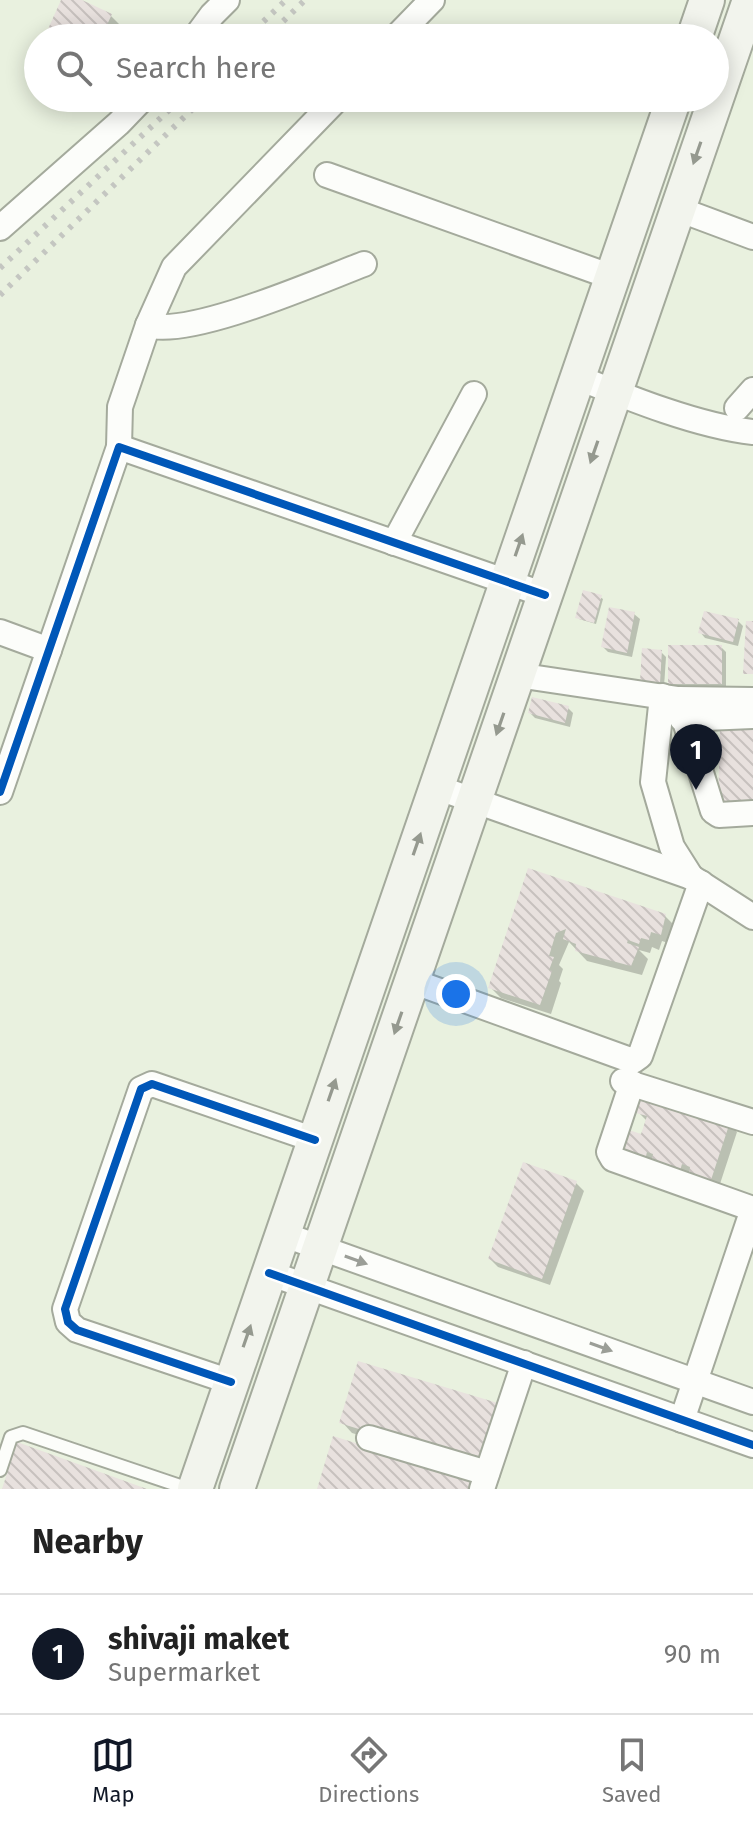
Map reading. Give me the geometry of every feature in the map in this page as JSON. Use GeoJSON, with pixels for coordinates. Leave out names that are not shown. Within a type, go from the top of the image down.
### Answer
{"type":"FeatureCollection","features":[{"type":"Feature","properties":{"kind":"main road"},"geometry":{"type":"LineString","coordinates":[[699,24],[707,0]]}},
{"type":"Feature","properties":{"kind":"main road"},"geometry":{"type":"LineString","coordinates":[[729,61],[750,0]]}},
{"type":"Feature","properties":{"kind":"main road"},"geometry":{"type":"LineString","coordinates":[[192,1489],[669,112]]}},
{"type":"Feature","properties":{"kind":"main road"},"geometry":{"type":"LineString","coordinates":[[244,1487],[307,1286],[711,112]]}},
{"type":"Feature","properties":{"kind":"street"},"geometry":{"type":"LineString","coordinates":[[409,24],[432,0]]}},
{"type":"Feature","properties":{"kind":"street"},"geometry":{"type":"LineString","coordinates":[[203,24],[215,5]]}},
{"type":"Feature","properties":{"kind":"street"},"geometry":{"type":"LineString","coordinates":[[0,228],[130,112]]}},
{"type":"Feature","properties":{"kind":"street"},"geometry":{"type":"LineString","coordinates":[[0,792],[119,447],[120,407],[148,325],[174,267],[324,112]]}},
{"type":"Feature","properties":{"kind":"street"},"geometry":{"type":"LineString","coordinates":[[327,175],[612,277]]}},
{"type":"Feature","properties":{"kind":"street"},"geometry":{"type":"LineString","coordinates":[[678,209],[753,237]]}},
{"type":"Feature","properties":{"kind":"street"},"geometry":{"type":"LineString","coordinates":[[148,325],[163,330],[199,323],[364,264]]}},
{"type":"Feature","properties":{"kind":"street"},"geometry":{"type":"LineString","coordinates":[[577,377],[729,429],[752,430]]}},
{"type":"Feature","properties":{"kind":"street"},"geometry":{"type":"LineString","coordinates":[[394,543],[474,394]]}},
{"type":"Feature","properties":{"kind":"street"},"geometry":{"type":"LineString","coordinates":[[119,447],[545,595]]}},
{"type":"Feature","properties":{"kind":"street"},"geometry":{"type":"LineString","coordinates":[[0,632],[49,650]]}},
{"type":"Feature","properties":{"kind":"street"},"geometry":{"type":"LineString","coordinates":[[517,675],[674,705],[753,716]]}},
{"type":"Feature","properties":{"kind":"street"},"geometry":{"type":"LineString","coordinates":[[674,705],[753,700]]}},
{"type":"Feature","properties":{"kind":"street"},"geometry":{"type":"LineString","coordinates":[[674,705],[713,811],[719,815],[753,813]]}},
{"type":"Feature","properties":{"kind":"street"},"geometry":{"type":"LineString","coordinates":[[674,705],[653,782],[672,847],[696,880]]}},
{"type":"Feature","properties":{"kind":"street"},"geometry":{"type":"LineString","coordinates":[[436,787],[696,880],[753,917]]}},
{"type":"Feature","properties":{"kind":"street"},"geometry":{"type":"LineString","coordinates":[[412,981],[633,1061],[640,1056],[696,880]]}},
{"type":"Feature","properties":{"kind":"street"},"geometry":{"type":"LineString","coordinates":[[682,1420],[753,1209],[613,1159],[609,1152],[627,1082],[753,1122]]}},
{"type":"Feature","properties":{"kind":"street"},"geometry":{"type":"LineString","coordinates":[[231,1382],[77,1330],[68,1322],[65,1309],[141,1089],[152,1084],[315,1140]]}},
{"type":"Feature","properties":{"kind":"street"},"geometry":{"type":"LineString","coordinates":[[282,1234],[753,1402]]}},
{"type":"Feature","properties":{"kind":"street"},"geometry":{"type":"LineString","coordinates":[[269,1273],[753,1445]]}},
{"type":"Feature","properties":{"kind":"street"},"geometry":{"type":"LineString","coordinates":[[369,1438],[485,1481],[524,1363]]}},
{"type":"Feature","properties":{"kind":"lane"},"geometry":{"type":"LineString","coordinates":[[0,1470],[11,1437],[23,1433],[192,1489]]}},
{"type":"Feature","properties":{"kind":"building"},"geometry":{"type":"Polygon","coordinates":[[[61,0],[82,0],[112,14],[107,24],[50,24],[61,0]]]}},
{"type":"Feature","properties":{"kind":"building"},"geometry":{"type":"Polygon","coordinates":[[[583,590],[602,595],[594,623],[575,618],[583,590]]]}},
{"type":"Feature","properties":{"kind":"building"},"geometry":{"type":"Polygon","coordinates":[[[609,607],[635,612],[627,653],[601,647],[609,607]]]}},
{"type":"Feature","properties":{"kind":"building"},"geometry":{"type":"Polygon","coordinates":[[[704,611],[739,619],[733,642],[698,633],[704,611]]]}},
{"type":"Feature","properties":{"kind":"building"},"geometry":{"type":"Polygon","coordinates":[[[746,621],[753,621],[753,674],[743,674],[746,621]]]}},
{"type":"Feature","properties":{"kind":"building"},"geometry":{"type":"Polygon","coordinates":[[[668,645],[722,645],[722,684],[668,684],[668,645]]]}},
{"type":"Feature","properties":{"kind":"building"},"geometry":{"type":"Polygon","coordinates":[[[642,648],[662,650],[660,683],[640,681],[642,648]]]}},
{"type":"Feature","properties":{"kind":"building"},"geometry":{"type":"Polygon","coordinates":[[[532,697],[569,706],[565,723],[528,713],[532,697]]]}},
{"type":"Feature","properties":{"kind":"building"},"geometry":{"type":"Polygon","coordinates":[[[720,723],[753,724],[753,805],[718,805],[720,723]]]}},
{"type":"Feature","properties":{"kind":"building"},"geometry":{"type":"Polygon","coordinates":[[[528,868],[666,914],[661,935],[651,932],[649,940],[641,938],[639,944],[628,940],[627,943],[639,947],[631,966],[575,951],[576,944],[563,939],[566,929],[556,933],[549,956],[554,957],[549,970],[552,971],[540,1005],[488,988],[528,868]]]}},
{"type":"Feature","properties":{"kind":"building"},"geometry":{"type":"Polygon","coordinates":[[[643,1093],[665,1100],[663,1107],[677,1112],[679,1106],[700,1113],[698,1119],[707,1122],[709,1116],[730,1122],[710,1183],[688,1176],[690,1167],[682,1164],[679,1174],[650,1165],[653,1154],[647,1152],[645,1160],[622,1153],[629,1130],[641,1134],[647,1116],[636,1113],[643,1093]]]}},
{"type":"Feature","properties":{"kind":"building"},"geometry":{"type":"Polygon","coordinates":[[[523,1162],[577,1181],[542,1279],[488,1259],[523,1162]]]}},
{"type":"Feature","properties":{"kind":"building"},"geometry":{"type":"Polygon","coordinates":[[[358,1361],[501,1404],[482,1466],[339,1423],[358,1361]]]}},
{"type":"Feature","properties":{"kind":"building"},"geometry":{"type":"Polygon","coordinates":[[[333,1436],[478,1481],[475,1489],[317,1489],[333,1436]]]}},
{"type":"Feature","properties":{"kind":"building"},"geometry":{"type":"Polygon","coordinates":[[[17,1442],[147,1489],[2,1489],[17,1442]]]}},
{"type":"Feature","properties":{"kind":"railway"},"geometry":{"type":"LineString","coordinates":[[261,24],[286,0]]}},
{"type":"Feature","properties":{"kind":"railway"},"geometry":{"type":"LineString","coordinates":[[280,24],[305,0]]}},
{"type":"Feature","properties":{"kind":"railway"},"geometry":{"type":"LineString","coordinates":[[0,268],[167,112]]}},
{"type":"Feature","properties":{"kind":"railway"},"geometry":{"type":"LineString","coordinates":[[0,295],[190,112]]}},
{"type":"Feature","properties":{"kind":"cycle path"},"geometry":{"type":"LineString","coordinates":[[0,792],[119,447],[545,595]]}},
{"type":"Feature","properties":{"kind":"cycle path"},"geometry":{"type":"LineString","coordinates":[[231,1382],[77,1330],[68,1322],[65,1309],[141,1089],[152,1084],[315,1140]]}},
{"type":"Feature","properties":{"kind":"cycle path"},"geometry":{"type":"LineString","coordinates":[[269,1273],[753,1445]]}},
{"type":"Feature","properties":{"kind":"place","name":"shivaji maket"},"geometry":{"type":"Point","coordinates":[696,790]}}]}
